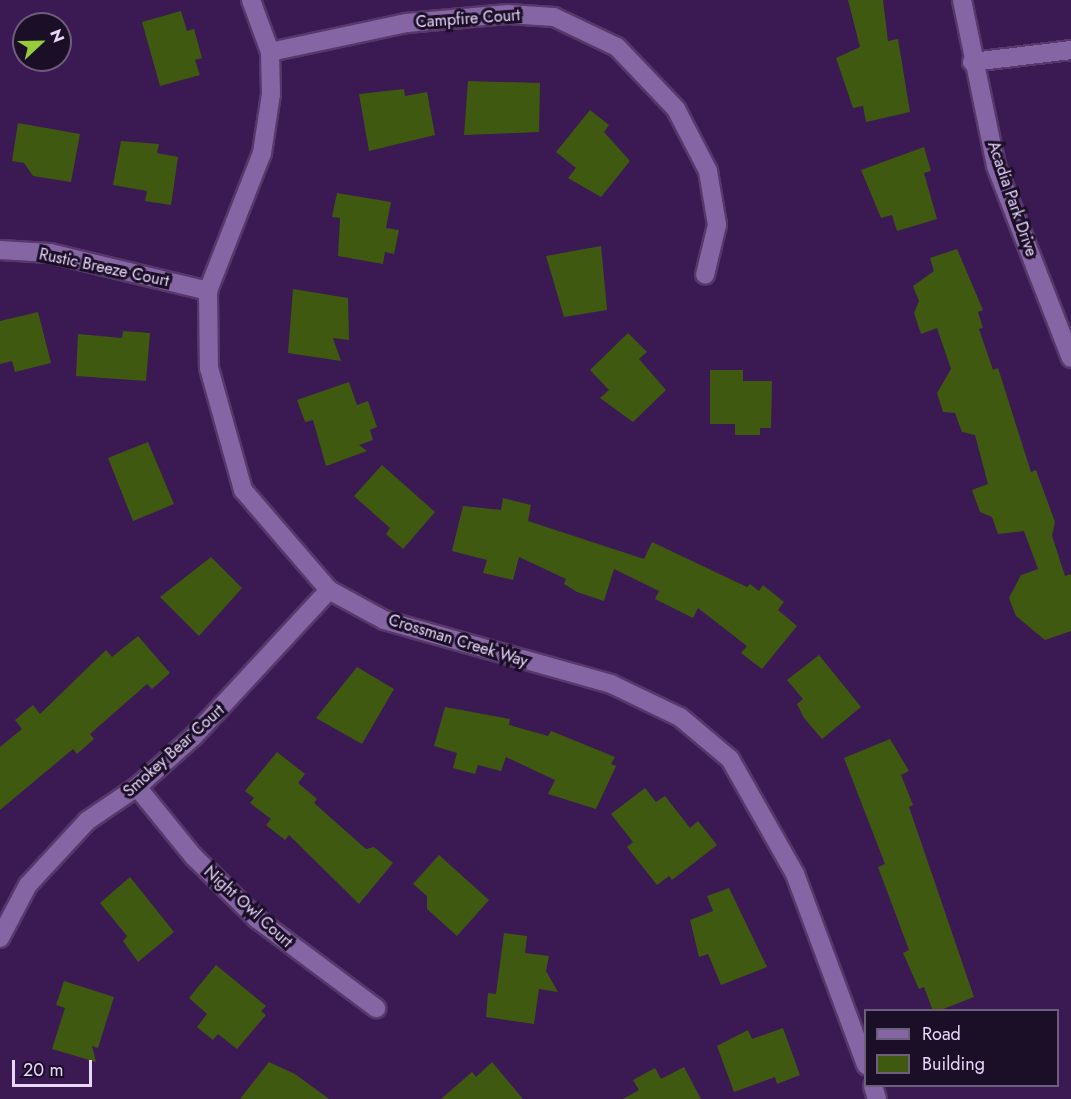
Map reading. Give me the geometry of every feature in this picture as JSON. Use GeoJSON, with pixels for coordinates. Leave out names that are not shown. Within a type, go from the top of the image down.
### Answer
{"type":"FeatureCollection","features":[{"type":"Feature","properties":{"kind":"street","name":"Crossman Creek Way"},"geometry":{"type":"LineString","coordinates":[[250,0],[270,52],[271,94],[262,153],[208,291],[209,368],[243,490],[329,590],[384,620],[611,684],[680,717],[730,759],[795,874],[864,1060]]}},
{"type":"Feature","properties":{"kind":"street","name":"Acadia Park Drive"},"geometry":{"type":"LineString","coordinates":[[962,0],[972,62],[996,166],[1071,358]]}},
{"type":"Feature","properties":{"kind":"street","name":"Campfire Court"},"geometry":{"type":"LineString","coordinates":[[270,52],[407,23],[508,14],[554,17],[617,47],[676,109],[708,171],[717,225],[705,275]]}},
{"type":"Feature","properties":{"kind":"street"},"geometry":{"type":"LineString","coordinates":[[972,62],[1071,50]]}},
{"type":"Feature","properties":{"kind":"street","name":"Rustic Breeze Court"},"geometry":{"type":"LineString","coordinates":[[0,250],[50,253],[208,291]]}},
{"type":"Feature","properties":{"kind":"street","name":"Smokey Bear Court"},"geometry":{"type":"LineString","coordinates":[[0,938],[28,885],[87,821],[137,788],[242,689],[329,590]]}},
{"type":"Feature","properties":{"kind":"street","name":"Night Owl Court"},"geometry":{"type":"LineString","coordinates":[[137,788],[193,856],[257,920],[376,1008]]}},
{"type":"Feature","properties":{"kind":"building"},"geometry":{"type":"Polygon","coordinates":[[[848,0],[883,0],[888,41],[898,39],[910,112],[866,122],[863,106],[853,108],[836,58],[860,47],[848,0]]]}},
{"type":"Feature","properties":{"kind":"building"},"geometry":{"type":"Polygon","coordinates":[[[181,11],[187,31],[194,29],[202,58],[195,60],[200,75],[160,86],[142,22],[181,11]]]}},
{"type":"Feature","properties":{"kind":"building"},"geometry":{"type":"Polygon","coordinates":[[[468,81],[540,83],[539,132],[464,135],[468,81]]]}},
{"type":"Feature","properties":{"kind":"building"},"geometry":{"type":"Polygon","coordinates":[[[404,89],[405,96],[427,92],[435,135],[369,151],[359,94],[404,89]]]}},
{"type":"Feature","properties":{"kind":"building"},"geometry":{"type":"Polygon","coordinates":[[[590,110],[609,125],[604,132],[630,161],[601,197],[568,178],[576,168],[556,152],[590,110]]]}},
{"type":"Feature","properties":{"kind":"building"},"geometry":{"type":"Polygon","coordinates":[[[18,123],[80,134],[71,182],[33,176],[24,163],[12,161],[18,123]]]}},
{"type":"Feature","properties":{"kind":"building"},"geometry":{"type":"Polygon","coordinates":[[[121,141],[159,144],[157,153],[178,157],[171,205],[145,201],[147,191],[113,185],[121,141]]]}},
{"type":"Feature","properties":{"kind":"building"},"geometry":{"type":"Polygon","coordinates":[[[924,147],[931,171],[924,173],[937,219],[897,231],[892,215],[881,218],[861,170],[924,147]]]}},
{"type":"Feature","properties":{"kind":"building"},"geometry":{"type":"Polygon","coordinates":[[[337,193],[391,202],[386,228],[399,230],[394,254],[385,252],[383,264],[338,256],[340,218],[332,217],[337,193]]]}},
{"type":"Feature","properties":{"kind":"building"},"geometry":{"type":"Polygon","coordinates":[[[601,246],[607,310],[564,317],[546,256],[601,246]]]}},
{"type":"Feature","properties":{"kind":"building"},"geometry":{"type":"Polygon","coordinates":[[[957,249],[983,310],[978,312],[983,328],[979,329],[993,370],[998,368],[1031,472],[1036,470],[1055,522],[1052,536],[1065,576],[1071,574],[1071,631],[1045,640],[1016,616],[1009,598],[1021,575],[1038,569],[1024,531],[998,534],[992,517],[980,512],[972,490],[988,484],[975,435],[962,432],[955,413],[943,412],[937,393],[951,369],[937,328],[921,334],[914,313],[919,301],[913,286],[934,271],[930,258],[957,249]]]}},
{"type":"Feature","properties":{"kind":"building"},"geometry":{"type":"Polygon","coordinates":[[[293,289],[348,298],[349,340],[333,338],[341,361],[288,353],[293,289]]]}},
{"type":"Feature","properties":{"kind":"building"},"geometry":{"type":"Polygon","coordinates":[[[38,312],[51,363],[15,372],[12,361],[0,364],[0,321],[38,312]]]}},
{"type":"Feature","properties":{"kind":"building"},"geometry":{"type":"Polygon","coordinates":[[[123,331],[150,333],[146,381],[76,376],[78,334],[122,338],[123,331]]]}},
{"type":"Feature","properties":{"kind":"building"},"geometry":{"type":"Polygon","coordinates":[[[628,333],[647,352],[639,359],[666,390],[633,422],[600,398],[609,390],[590,370],[628,333]]]}},
{"type":"Feature","properties":{"kind":"building"},"geometry":{"type":"Polygon","coordinates":[[[710,370],[743,370],[743,381],[772,381],[771,428],[760,428],[760,435],[735,435],[735,424],[710,424],[710,370]]]}},
{"type":"Feature","properties":{"kind":"building"},"geometry":{"type":"Polygon","coordinates":[[[349,382],[357,405],[368,401],[377,427],[370,430],[373,440],[359,445],[367,451],[326,466],[313,420],[305,422],[297,400],[349,382]]]}},
{"type":"Feature","properties":{"kind":"building"},"geometry":{"type":"Polygon","coordinates":[[[148,442],[174,504],[133,521],[108,458],[148,442]]]}},
{"type":"Feature","properties":{"kind":"building"},"geometry":{"type":"Polygon","coordinates":[[[382,465],[435,512],[403,549],[386,534],[390,528],[354,496],[382,465]]]}},
{"type":"Feature","properties":{"kind":"building"},"geometry":{"type":"Polygon","coordinates":[[[503,498],[531,505],[528,521],[644,559],[652,542],[747,587],[750,584],[759,591],[763,585],[784,602],[778,610],[797,626],[762,669],[741,653],[747,646],[698,608],[693,618],[655,599],[659,591],[614,569],[604,601],[577,592],[564,584],[566,579],[519,557],[513,580],[483,573],[487,560],[452,551],[463,506],[501,510],[503,498]]]}},
{"type":"Feature","properties":{"kind":"building"},"geometry":{"type":"Polygon","coordinates":[[[211,557],[242,588],[199,636],[160,597],[211,557]]]}},
{"type":"Feature","properties":{"kind":"building"},"geometry":{"type":"Polygon","coordinates":[[[138,636],[170,673],[152,689],[147,684],[90,734],[94,739],[77,754],[73,749],[0,810],[0,747],[22,729],[15,720],[33,705],[40,714],[106,650],[112,657],[138,636]]]}},
{"type":"Feature","properties":{"kind":"building"},"geometry":{"type":"Polygon","coordinates":[[[819,655],[861,707],[822,739],[804,718],[797,704],[803,699],[787,680],[819,655]]]}},
{"type":"Feature","properties":{"kind":"building"},"geometry":{"type":"Polygon","coordinates":[[[357,667],[394,689],[362,744],[316,718],[357,667]]]}},
{"type":"Feature","properties":{"kind":"building"},"geometry":{"type":"Polygon","coordinates":[[[445,707],[510,719],[509,725],[548,736],[551,731],[615,757],[611,764],[616,766],[596,809],[548,794],[555,780],[506,757],[501,771],[478,765],[475,774],[453,768],[457,753],[434,746],[445,707]]]}},
{"type":"Feature","properties":{"kind":"building"},"geometry":{"type":"Polygon","coordinates":[[[890,739],[909,771],[901,775],[913,805],[909,807],[974,997],[943,1009],[932,1009],[924,987],[919,989],[903,953],[909,950],[878,867],[885,864],[844,758],[890,739]]]}},
{"type":"Feature","properties":{"kind":"building"},"geometry":{"type":"Polygon","coordinates":[[[277,752],[305,774],[298,783],[317,799],[314,803],[366,849],[374,847],[393,863],[359,904],[289,835],[285,840],[266,825],[271,819],[250,803],[254,798],[245,791],[277,752]]]}},
{"type":"Feature","properties":{"kind":"building"},"geometry":{"type":"Polygon","coordinates":[[[645,788],[656,802],[665,796],[690,828],[698,821],[717,845],[672,880],[669,876],[657,885],[627,847],[633,842],[611,814],[645,788]]]}},
{"type":"Feature","properties":{"kind":"building"},"geometry":{"type":"Polygon","coordinates":[[[439,855],[489,900],[457,936],[427,909],[427,896],[413,884],[439,855]]]}},
{"type":"Feature","properties":{"kind":"building"},"geometry":{"type":"Polygon","coordinates":[[[130,877],[174,932],[138,962],[123,941],[127,936],[100,903],[130,877]]]}},
{"type":"Feature","properties":{"kind":"building"},"geometry":{"type":"Polygon","coordinates":[[[729,888],[767,967],[721,985],[708,954],[699,957],[690,920],[713,911],[707,896],[729,888]]]}},
{"type":"Feature","properties":{"kind":"building"},"geometry":{"type":"Polygon","coordinates":[[[504,933],[527,936],[525,953],[549,956],[546,971],[558,992],[539,989],[534,1024],[486,1017],[488,993],[496,994],[504,933]]]}},
{"type":"Feature","properties":{"kind":"building"},"geometry":{"type":"Polygon","coordinates":[[[216,965],[266,1006],[261,1011],[266,1015],[237,1049],[218,1034],[213,1040],[197,1027],[207,1014],[189,998],[216,965]]]}},
{"type":"Feature","properties":{"kind":"building"},"geometry":{"type":"Polygon","coordinates":[[[64,981],[114,997],[98,1048],[92,1046],[96,1062],[52,1049],[65,1008],[56,1005],[64,981]]]}},
{"type":"Feature","properties":{"kind":"building"},"geometry":{"type":"Polygon","coordinates":[[[783,1028],[800,1075],[777,1084],[775,1077],[734,1092],[717,1046],[748,1030],[752,1039],[783,1028]]]}},
{"type":"Feature","properties":{"kind":"building"},"geometry":{"type":"Polygon","coordinates":[[[269,1062],[295,1074],[329,1099],[240,1099],[269,1062]]]}},
{"type":"Feature","properties":{"kind":"building"},"geometry":{"type":"Polygon","coordinates":[[[492,1062],[523,1099],[441,1099],[472,1072],[476,1077],[492,1062]]]}},
{"type":"Feature","properties":{"kind":"building"},"geometry":{"type":"Polygon","coordinates":[[[684,1067],[701,1099],[623,1099],[639,1090],[633,1080],[655,1068],[661,1079],[684,1067]]]}}]}
